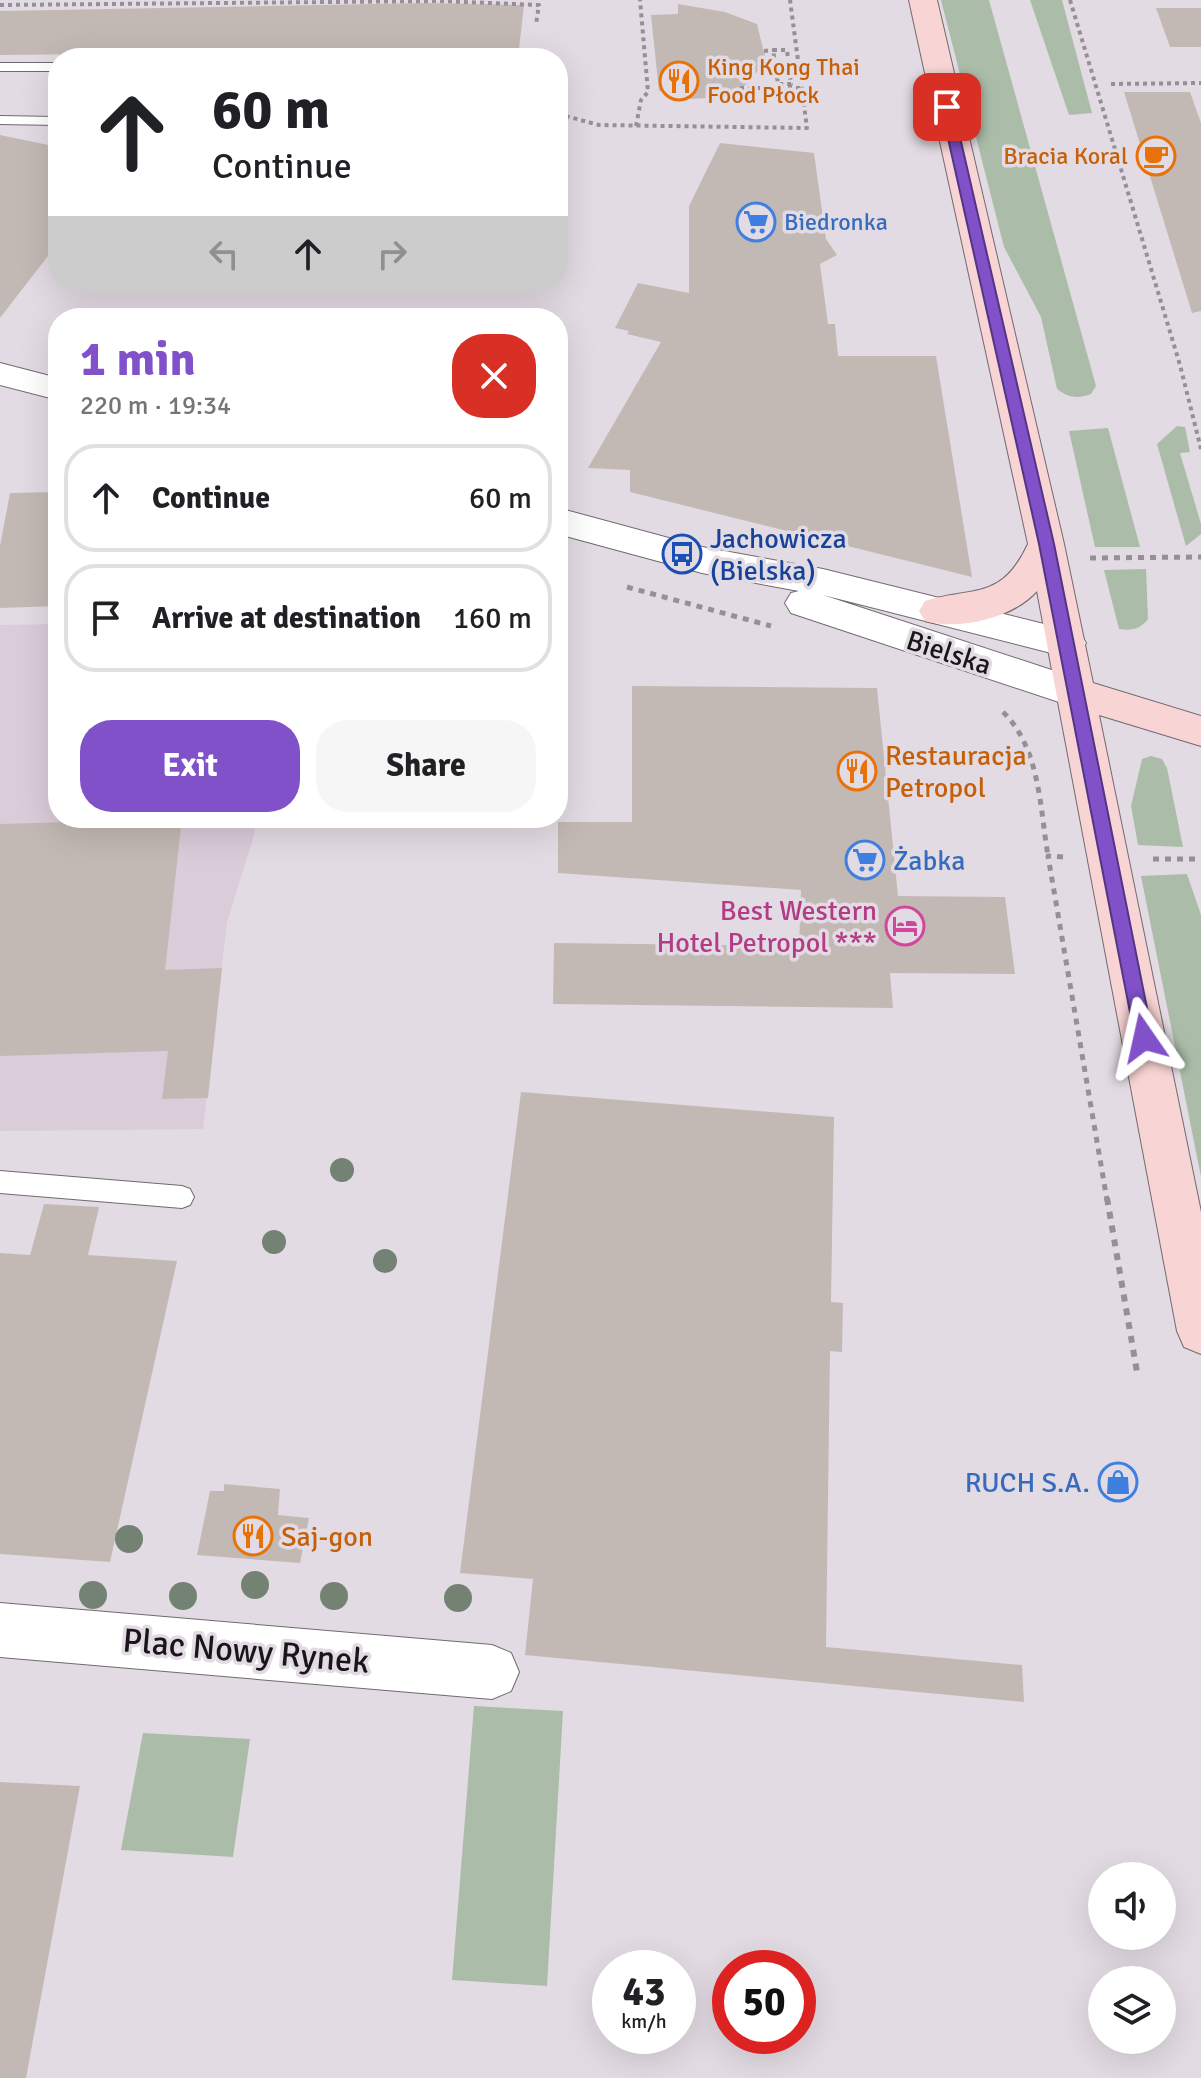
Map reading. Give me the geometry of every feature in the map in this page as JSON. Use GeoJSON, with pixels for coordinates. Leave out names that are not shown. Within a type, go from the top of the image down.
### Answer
{"type":"FeatureCollection","features":[{"type":"Feature","properties":{"kind":"main road"},"geometry":{"type":"LineString","coordinates":[[923,0],[1067,643],[1201,1331]]}},
{"type":"Feature","properties":{"kind":"main road"},"geometry":{"type":"LineString","coordinates":[[938,611],[989,604],[1012,596],[1035,572],[1046,544]]}},
{"type":"Feature","properties":{"kind":"main road","name":"Bielska"},"geometry":{"type":"LineString","coordinates":[[1077,693],[1201,731]]}},
{"type":"Feature","properties":{"kind":"street"},"geometry":{"type":"LineString","coordinates":[[0,374],[48,386]]}},
{"type":"Feature","properties":{"kind":"street","name":"Bielska"},"geometry":{"type":"LineString","coordinates":[[568,524],[702,560],[823,582],[1067,643]]}},
{"type":"Feature","properties":{"kind":"street","name":"Bielska"},"geometry":{"type":"LineString","coordinates":[[702,560],[831,614],[1077,693]]}},
{"type":"Feature","properties":{"kind":"street","name":"Plac Nowy Rynek"},"geometry":{"type":"LineString","coordinates":[[0,1630],[492,1672]]}},
{"type":"Feature","properties":{"kind":"lane"},"geometry":{"type":"LineString","coordinates":[[0,67],[48,67]]}},
{"type":"Feature","properties":{"kind":"lane"},"geometry":{"type":"LineString","coordinates":[[0,120],[48,121]]}},
{"type":"Feature","properties":{"kind":"lane"},"geometry":{"type":"LineString","coordinates":[[0,1182],[182,1197]]}},
{"type":"Feature","properties":{"kind":"path"},"geometry":{"type":"LineString","coordinates":[[636,126],[641,100],[648,92],[640,0]]}},
{"type":"Feature","properties":{"kind":"path"},"geometry":{"type":"LineString","coordinates":[[568,117],[599,125],[807,128],[790,0]]}},
{"type":"Feature","properties":{"kind":"path"},"geometry":{"type":"LineString","coordinates":[[1070,0],[1180,365],[1201,449]]}},
{"type":"Feature","properties":{"kind":"path"},"geometry":{"type":"LineString","coordinates":[[0,5],[440,1],[539,5],[536,24]]}},
{"type":"Feature","properties":{"kind":"path"},"geometry":{"type":"LineString","coordinates":[[773,50],[778,84],[791,84],[787,50]]}},
{"type":"Feature","properties":{"kind":"path"},"geometry":{"type":"LineString","coordinates":[[764,51],[797,50]]}},
{"type":"Feature","properties":{"kind":"path"},"geometry":{"type":"LineString","coordinates":[[1111,84],[1201,83]]}},
{"type":"Feature","properties":{"kind":"path"},"geometry":{"type":"LineString","coordinates":[[740,88],[802,88]]}},
{"type":"Feature","properties":{"kind":"shaded area"},"geometry":{"type":"Polygon","coordinates":[[[48,624],[48,828],[255,828],[227,922],[203,1129],[0,1131],[0,625],[48,624]]]}},
{"type":"Feature","properties":{"kind":"green space"},"geometry":{"type":"Polygon","coordinates":[[[941,0],[989,0],[1096,386],[1091,394],[1073,397],[1057,389],[1041,317],[1004,247],[941,0]]]}},
{"type":"Feature","properties":{"kind":"green space"},"geometry":{"type":"Polygon","coordinates":[[[1030,0],[1062,0],[1092,113],[1069,115],[1030,0]]]}},
{"type":"Feature","properties":{"kind":"green space"},"geometry":{"type":"Polygon","coordinates":[[[1177,426],[1185,427],[1190,452],[1180,453],[1201,524],[1201,534],[1186,546],[1157,444],[1177,426]]]}},
{"type":"Feature","properties":{"kind":"green space"},"geometry":{"type":"Polygon","coordinates":[[[1108,428],[1140,547],[1095,547],[1069,431],[1108,428]]]}},
{"type":"Feature","properties":{"kind":"green space"},"geometry":{"type":"Polygon","coordinates":[[[1146,569],[1148,619],[1136,628],[1119,629],[1104,570],[1146,569]]]}},
{"type":"Feature","properties":{"kind":"green space"},"geometry":{"type":"Polygon","coordinates":[[[1151,756],[1162,759],[1167,768],[1183,847],[1138,845],[1131,806],[1142,759],[1151,756]]]}},
{"type":"Feature","properties":{"kind":"green space"},"geometry":{"type":"Polygon","coordinates":[[[1187,874],[1201,915],[1201,1177],[1141,876],[1187,874]]]}},
{"type":"Feature","properties":{"kind":"green space"},"geometry":{"type":"Polygon","coordinates":[[[474,1706],[563,1711],[547,1986],[452,1980],[474,1706]]]}},
{"type":"Feature","properties":{"kind":"green space"},"geometry":{"type":"Polygon","coordinates":[[[143,1733],[250,1739],[233,1857],[121,1850],[143,1733]]]}},
{"type":"Feature","properties":{"kind":"building"},"geometry":{"type":"Polygon","coordinates":[[[426,3],[524,5],[519,48],[48,48],[48,55],[0,55],[0,11],[426,3]]]}},
{"type":"Feature","properties":{"kind":"building"},"geometry":{"type":"Polygon","coordinates":[[[678,4],[725,12],[757,24],[766,61],[747,84],[728,97],[688,99],[686,91],[659,91],[651,15],[678,14],[678,4]]]}},
{"type":"Feature","properties":{"kind":"building"},"geometry":{"type":"Polygon","coordinates":[[[1156,8],[1201,8],[1201,47],[1170,47],[1156,8]]]}},
{"type":"Feature","properties":{"kind":"building"},"geometry":{"type":"Polygon","coordinates":[[[1124,92],[1190,92],[1201,123],[1201,311],[1192,313],[1124,92]]]}},
{"type":"Feature","properties":{"kind":"building"},"geometry":{"type":"Polygon","coordinates":[[[0,135],[48,145],[48,256],[0,318],[0,135]]]}},
{"type":"Feature","properties":{"kind":"building"},"geometry":{"type":"Polygon","coordinates":[[[720,143],[814,153],[826,239],[837,255],[820,264],[828,324],[835,324],[838,356],[936,356],[972,577],[630,492],[630,470],[588,468],[661,342],[615,328],[638,283],[689,293],[689,206],[720,143]]]}},
{"type":"Feature","properties":{"kind":"building"},"geometry":{"type":"Polygon","coordinates":[[[48,492],[48,606],[0,608],[0,546],[10,493],[48,492]]]}},
{"type":"Feature","properties":{"kind":"building"},"geometry":{"type":"Polygon","coordinates":[[[632,686],[877,688],[898,896],[1005,897],[1015,974],[890,973],[893,1008],[553,1004],[554,943],[799,946],[801,890],[558,873],[558,828],[568,828],[568,822],[632,822],[632,686]]]}},
{"type":"Feature","properties":{"kind":"building"},"geometry":{"type":"Polygon","coordinates":[[[48,823],[48,828],[181,828],[165,970],[222,968],[208,1098],[162,1099],[168,1051],[0,1056],[0,824],[48,823]]]}},
{"type":"Feature","properties":{"kind":"building"},"geometry":{"type":"Polygon","coordinates":[[[521,1092],[834,1117],[831,1302],[843,1303],[842,1352],[830,1351],[826,1647],[1022,1665],[1024,1702],[525,1655],[533,1579],[460,1573],[521,1092]]]}},
{"type":"Feature","properties":{"kind":"building"},"geometry":{"type":"Polygon","coordinates":[[[44,1204],[99,1207],[88,1255],[177,1261],[110,1562],[0,1554],[0,1253],[30,1255],[44,1204]]]}},
{"type":"Feature","properties":{"kind":"building","name":"Saj-gon"},"geometry":{"type":"Polygon","coordinates":[[[224,1484],[280,1489],[278,1515],[309,1518],[300,1563],[197,1555],[210,1491],[224,1491],[224,1484]]]}},
{"type":"Feature","properties":{"kind":"building"},"geometry":{"type":"Polygon","coordinates":[[[0,1782],[80,1786],[26,2078],[0,2078],[0,1782]]]}},
{"type":"Feature","properties":{"kind":"place","name":"King Kong Thai Food Płock"},"geometry":{"type":"Point","coordinates":[679,81]}},
{"type":"Feature","properties":{"kind":"place","name":"Bracia Koral"},"geometry":{"type":"Point","coordinates":[1156,156]}},
{"type":"Feature","properties":{"kind":"place","name":"Biedronka"},"geometry":{"type":"Point","coordinates":[756,222]}},
{"type":"Feature","properties":{"kind":"place","name":"Jachowicza (Bielska)"},"geometry":{"type":"Point","coordinates":[682,554]}},
{"type":"Feature","properties":{"kind":"place","name":"Restauracja Petropol"},"geometry":{"type":"Point","coordinates":[857,771]}},
{"type":"Feature","properties":{"kind":"place","name":"Żabka"},"geometry":{"type":"Point","coordinates":[865,860]}},
{"type":"Feature","properties":{"kind":"place","name":"Best Western Hotel Petropol ***"},"geometry":{"type":"Point","coordinates":[905,926]}},
{"type":"Feature","properties":{"kind":"place","name":"RUCH S.A."},"geometry":{"type":"Point","coordinates":[1118,1482]}},
{"type":"Feature","properties":{"kind":"place","name":"Saj-gon"},"geometry":{"type":"Point","coordinates":[253,1536]}},
{"type":"Feature","properties":{"kind":"route"},"geometry":{"type":"LineString","coordinates":[[947,107],[1046,544],[1144,1038]]}}]}
